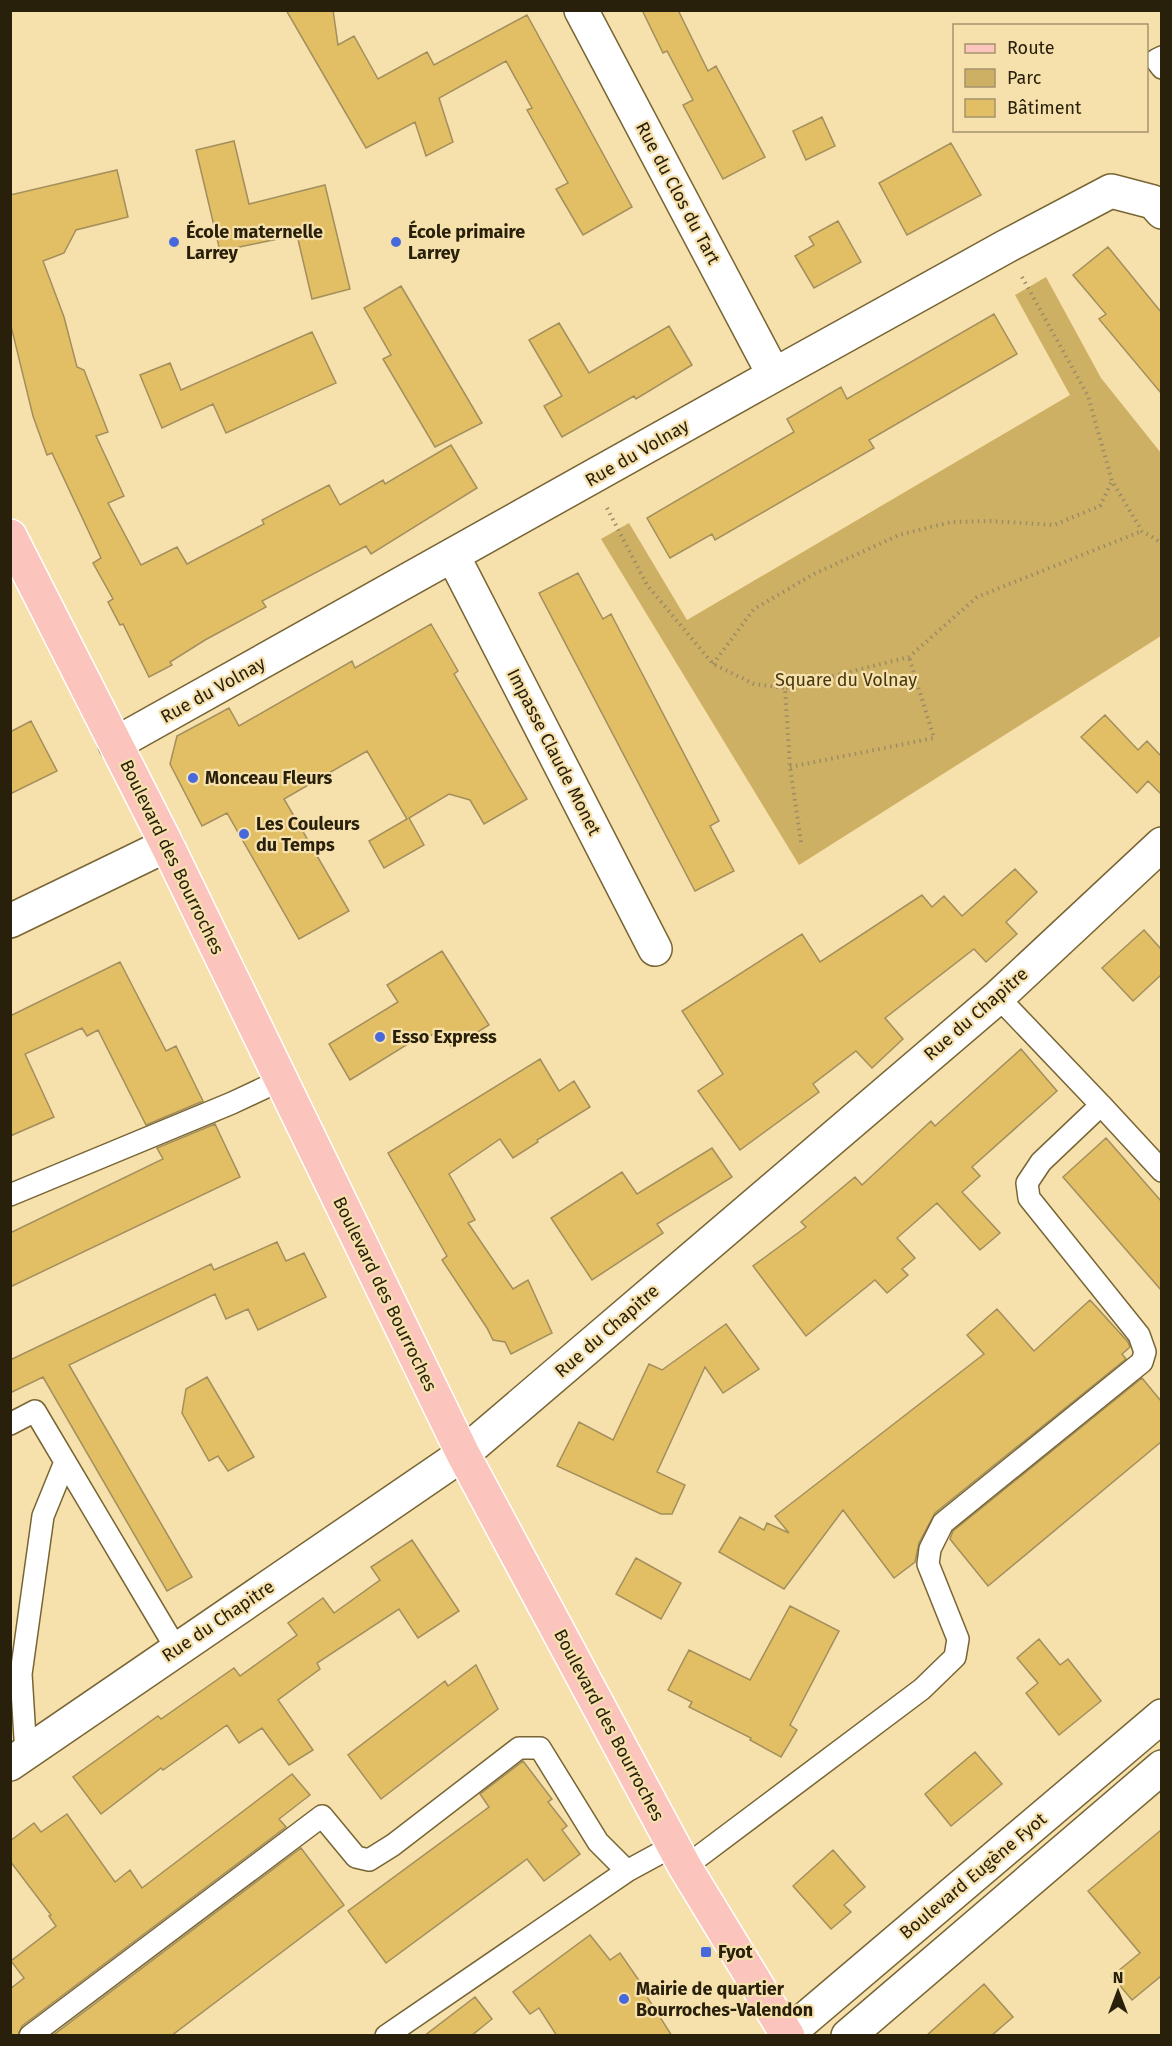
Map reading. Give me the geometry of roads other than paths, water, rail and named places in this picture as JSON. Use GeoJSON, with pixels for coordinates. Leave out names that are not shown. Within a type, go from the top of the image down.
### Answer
{"type":"FeatureCollection","features":[{"type":"Feature","properties":{"kind":"main road","name":"Boulevard des Bourroches"},"geometry":{"type":"LineString","coordinates":[[10,536],[167,845],[463,1454],[679,1856],[786,2035]]}},
{"type":"Feature","properties":{"kind":"street","name":"Rue du Clos du Tart"},"geometry":{"type":"LineString","coordinates":[[581,10],[774,375]]}},
{"type":"Feature","properties":{"kind":"street","name":"Rue du Volnay"},"geometry":{"type":"LineString","coordinates":[[115,744],[774,375],[1111,191],[1153,202],[1161,212]]}},
{"type":"Feature","properties":{"kind":"street","name":"Impasse Claude Monet"},"geometry":{"type":"LineString","coordinates":[[453,556],[655,949]]}},
{"type":"Feature","properties":{"kind":"street","name":"Rue du Chapitre"},"geometry":{"type":"LineString","coordinates":[[18,1759],[463,1454],[998,997],[1161,844]]}},
{"type":"Feature","properties":{"kind":"street"},"geometry":{"type":"LineString","coordinates":[[10,921],[167,845]]}},
{"type":"Feature","properties":{"kind":"street","name":"Boulevard Eugène Fyot"},"geometry":{"type":"LineString","coordinates":[[786,2035],[1161,1716]]}},
{"type":"Feature","properties":{"kind":"street"},"geometry":{"type":"LineString","coordinates":[[848,2036],[1161,1767]]}},
{"type":"Feature","properties":{"kind":"lane"},"geometry":{"type":"LineString","coordinates":[[1161,57],[1156,60],[1161,68]]}},
{"type":"Feature","properties":{"kind":"lane"},"geometry":{"type":"LineString","coordinates":[[998,997],[1161,1170]]}},
{"type":"Feature","properties":{"kind":"lane"},"geometry":{"type":"LineString","coordinates":[[10,1195],[232,1103],[281,1080]]}},
{"type":"Feature","properties":{"kind":"lane"},"geometry":{"type":"LineString","coordinates":[[386,2036],[627,1871],[679,1856],[922,1689],[955,1657],[958,1639],[928,1564],[930,1549],[943,1523],[1142,1362],[1145,1352],[1139,1335],[1029,1198],[1027,1183],[1041,1162],[1101,1106]]}},
{"type":"Feature","properties":{"kind":"lane"},"geometry":{"type":"LineString","coordinates":[[10,1424],[35,1412],[177,1650]]}},
{"type":"Feature","properties":{"kind":"lane"},"geometry":{"type":"LineString","coordinates":[[18,1759],[21,1674],[43,1516],[66,1462]]}},
{"type":"Feature","properties":{"kind":"lane"},"geometry":{"type":"LineString","coordinates":[[30,2036],[322,1816],[356,1857],[369,1860],[393,1845],[519,1748],[540,1748],[598,1842],[627,1871]]}},
{"type":"Feature","properties":{"kind":"place","name":"École maternelle Larrey"},"geometry":{"type":"Point","coordinates":[174,242]}},
{"type":"Feature","properties":{"kind":"place","name":"École primaire Larrey"},"geometry":{"type":"Point","coordinates":[396,242]}},
{"type":"Feature","properties":{"kind":"place","name":"Monceau Fleurs"},"geometry":{"type":"Point","coordinates":[193,778]}},
{"type":"Feature","properties":{"kind":"place","name":"Les Couleurs du Temps"},"geometry":{"type":"Point","coordinates":[244,834]}},
{"type":"Feature","properties":{"kind":"place","name":"Esso Express"},"geometry":{"type":"Point","coordinates":[380,1037]}},
{"type":"Feature","properties":{"kind":"place","name":"Fyot"},"geometry":{"type":"Point","coordinates":[706,1952]}},
{"type":"Feature","properties":{"kind":"place","name":"Mairie de quartier Bourroches-Valendon"},"geometry":{"type":"Point","coordinates":[624,1999]}},
{"type":"Feature","properties":{"kind":"park label","name":"Square du Volnay"},"geometry":{"type":"Point","coordinates":[846,680]}}]}
